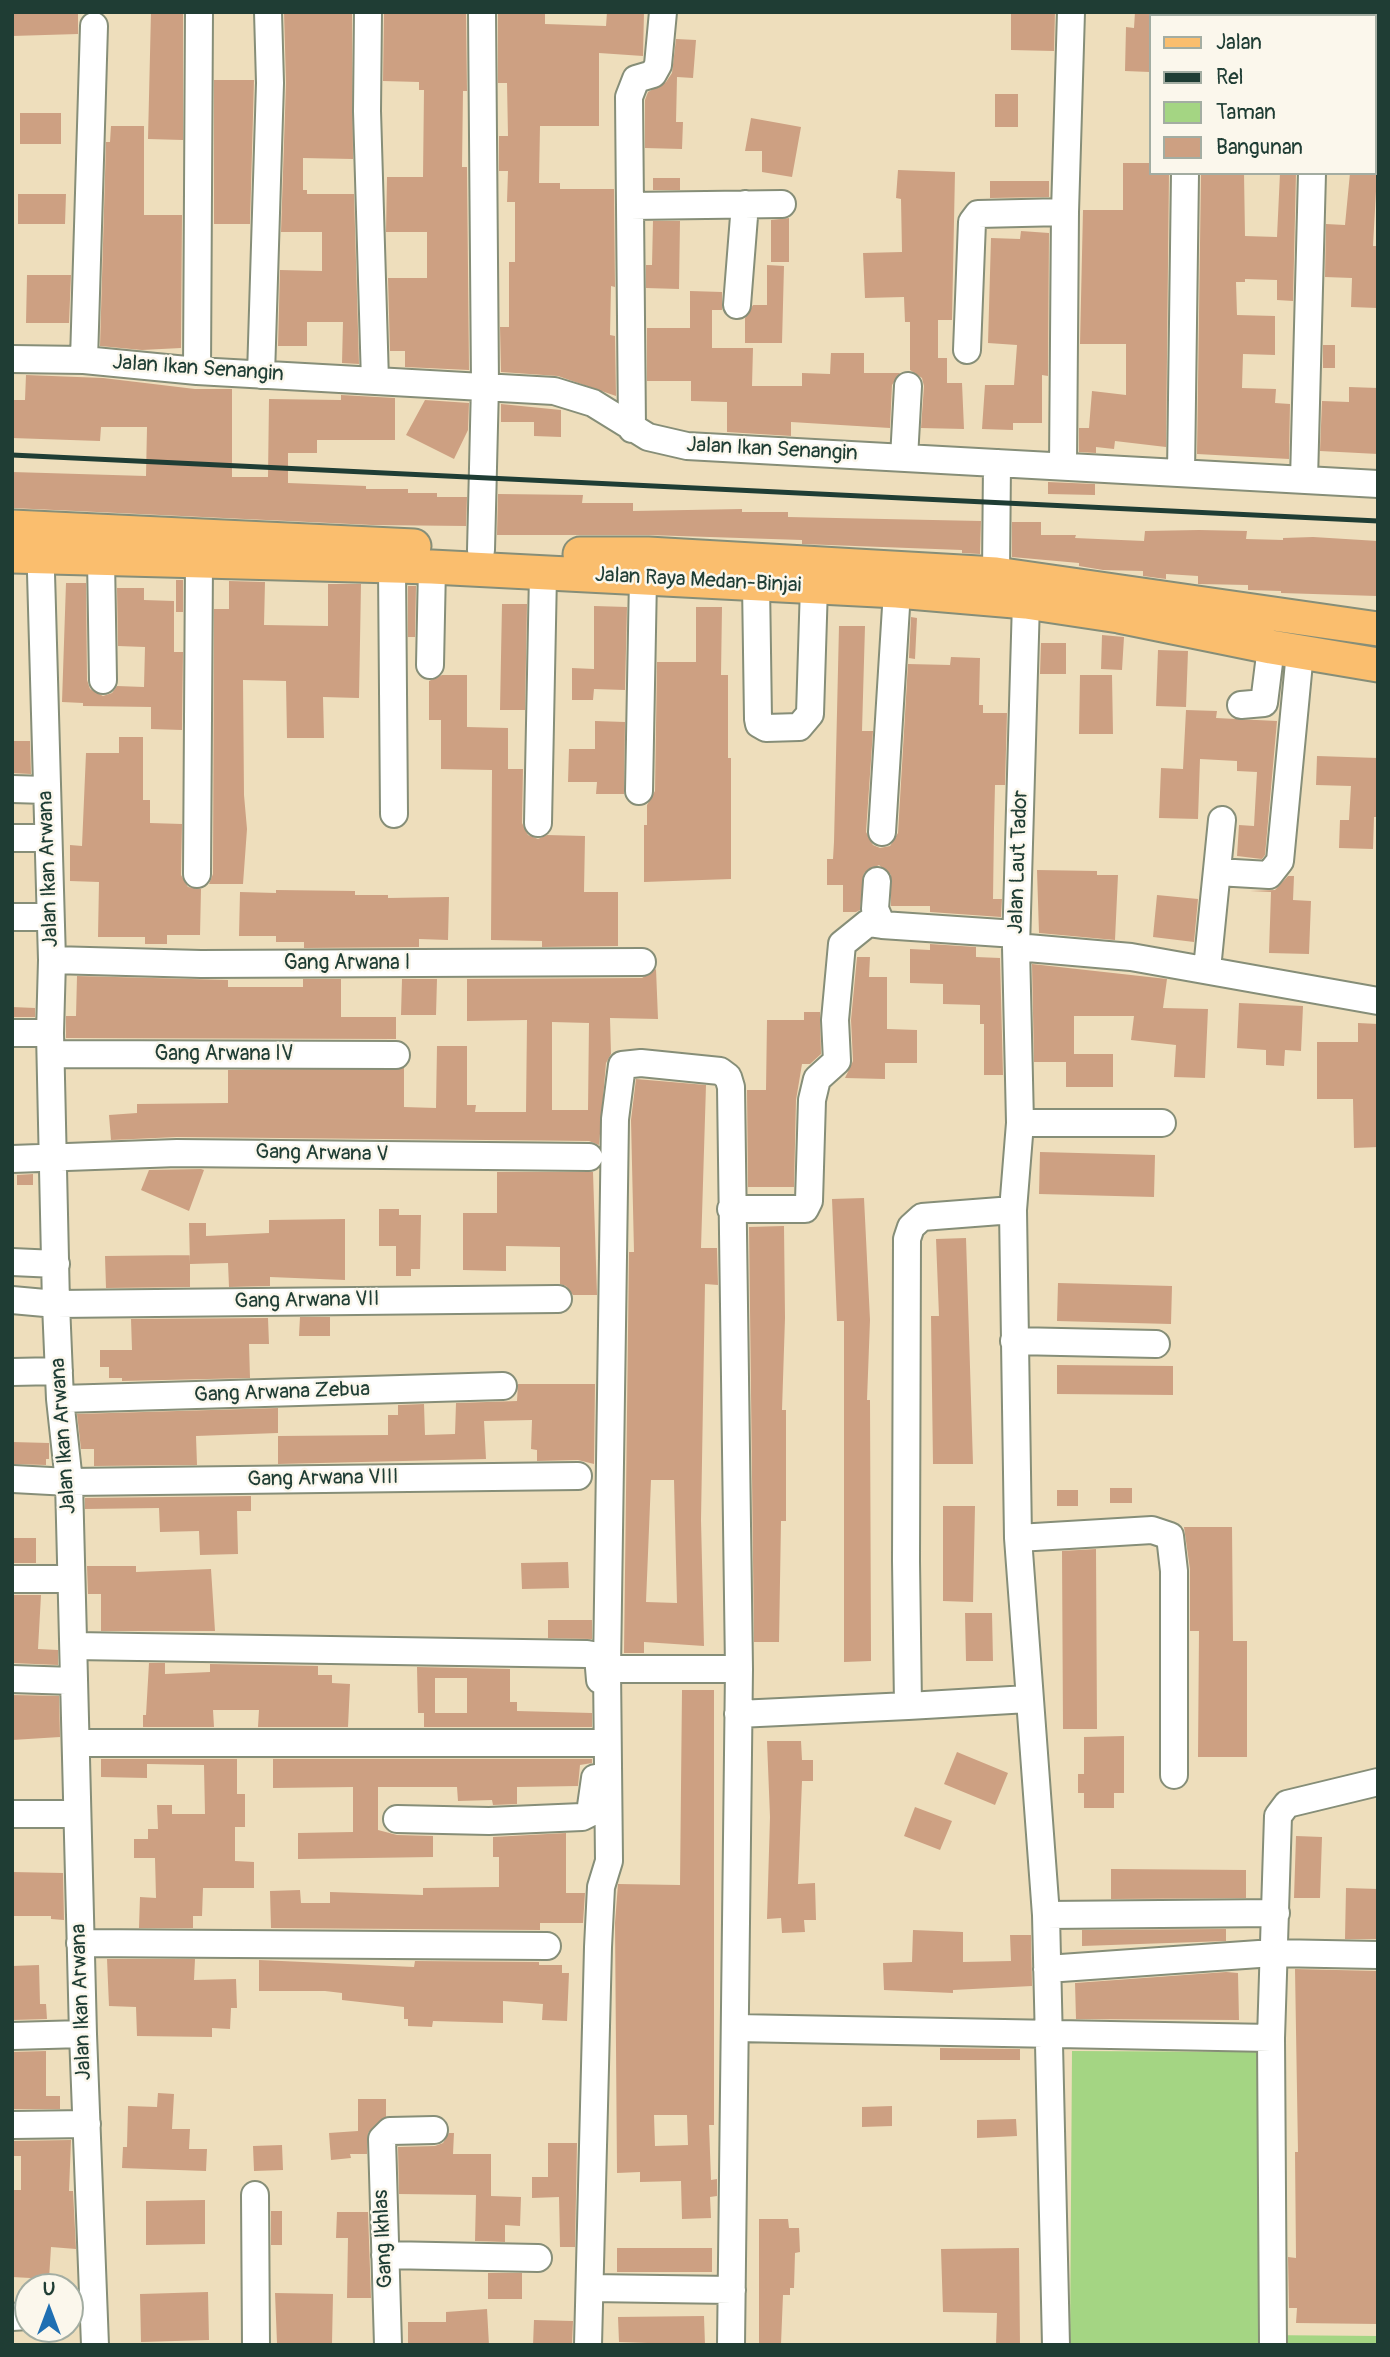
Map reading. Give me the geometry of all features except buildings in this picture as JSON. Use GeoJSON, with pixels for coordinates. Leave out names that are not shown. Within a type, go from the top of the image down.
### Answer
{"type":"FeatureCollection","features":[{"type":"Feature","properties":{"kind":"main road","name":"Jalan Raya Medan-Binjai"},"geometry":{"type":"LineString","coordinates":[[26,542],[481,550],[554,567],[643,578],[897,590],[1026,602],[1197,630],[1285,650],[1378,665]]}},
{"type":"Feature","properties":{"kind":"main road","name":"Jalan Raya Medan-Binjai"},"geometry":{"type":"LineString","coordinates":[[26,542],[102,559],[393,568],[554,567],[648,554],[996,574],[1378,629]]}},
{"type":"Feature","properties":{"kind":"street"},"geometry":{"type":"LineString","coordinates":[[197,371],[199,12]]}},
{"type":"Feature","properties":{"kind":"street"},"geometry":{"type":"LineString","coordinates":[[261,375],[270,83],[268,12]]}},
{"type":"Feature","properties":{"kind":"street"},"geometry":{"type":"LineString","coordinates":[[368,12],[367,111],[375,381]]}},
{"type":"Feature","properties":{"kind":"street"},"geometry":{"type":"LineString","coordinates":[[481,550],[485,385],[482,12]]}},
{"type":"Feature","properties":{"kind":"street"},"geometry":{"type":"LineString","coordinates":[[632,429],[629,96],[636,79],[653,74],[658,65],[663,12]]}},
{"type":"Feature","properties":{"kind":"street"},"geometry":{"type":"LineString","coordinates":[[1063,466],[1065,212],[1071,12]]}},
{"type":"Feature","properties":{"kind":"street"},"geometry":{"type":"LineString","coordinates":[[84,360],[94,26]]}},
{"type":"Feature","properties":{"kind":"street"},"geometry":{"type":"LineString","coordinates":[[1181,473],[1185,175]]}},
{"type":"Feature","properties":{"kind":"street"},"geometry":{"type":"LineString","coordinates":[[1304,480],[1312,175]]}},
{"type":"Feature","properties":{"kind":"street"},"geometry":{"type":"LineString","coordinates":[[737,305],[745,204]]}},
{"type":"Feature","properties":{"kind":"street"},"geometry":{"type":"LineString","coordinates":[[630,206],[782,204]]}},
{"type":"Feature","properties":{"kind":"street"},"geometry":{"type":"LineString","coordinates":[[967,350],[972,222],[978,214],[1065,212]]}},
{"type":"Feature","properties":{"kind":"street","name":"Jalan Ikan Senangin"},"geometry":{"type":"LineString","coordinates":[[12,359],[84,360],[197,371],[485,385],[554,391],[593,403],[632,429],[687,446],[1378,484]]}},
{"type":"Feature","properties":{"kind":"street"},"geometry":{"type":"LineString","coordinates":[[904,458],[908,386]]}},
{"type":"Feature","properties":{"kind":"street"},"geometry":{"type":"LineString","coordinates":[[996,574],[998,463]]}},
{"type":"Feature","properties":{"kind":"street","name":"Jalan Ikan Arwana"},"geometry":{"type":"LineString","coordinates":[[26,542],[48,838],[56,1304],[60,1399],[69,1482],[86,2124],[83,2273]]}},
{"type":"Feature","properties":{"kind":"street"},"geometry":{"type":"LineString","coordinates":[[102,559],[103,680]]}},
{"type":"Feature","properties":{"kind":"street"},"geometry":{"type":"LineString","coordinates":[[197,874],[199,562]]}},
{"type":"Feature","properties":{"kind":"street"},"geometry":{"type":"LineString","coordinates":[[430,665],[432,567]]}},
{"type":"Feature","properties":{"kind":"street"},"geometry":{"type":"LineString","coordinates":[[538,823],[554,567]]}},
{"type":"Feature","properties":{"kind":"street"},"geometry":{"type":"LineString","coordinates":[[393,568],[394,814]]}},
{"type":"Feature","properties":{"kind":"street"},"geometry":{"type":"LineString","coordinates":[[639,790],[643,578]]}},
{"type":"Feature","properties":{"kind":"street"},"geometry":{"type":"LineString","coordinates":[[756,583],[758,719],[759,724],[766,728],[799,727],[810,713],[814,586]]}},
{"type":"Feature","properties":{"kind":"street"},"geometry":{"type":"LineString","coordinates":[[882,832],[897,590]]}},
{"type":"Feature","properties":{"kind":"street","name":"Jalan Laut Tador"},"geometry":{"type":"LineString","coordinates":[[1026,602],[1016,940],[1020,1123],[1013,1209],[1014,1341],[1018,1538],[1046,1915],[1056,2345]]}},
{"type":"Feature","properties":{"kind":"street"},"geometry":{"type":"LineString","coordinates":[[1241,705],[1264,703],[1285,650]]}},
{"type":"Feature","properties":{"kind":"street"},"geometry":{"type":"LineString","coordinates":[[1217,872],[1269,874],[1280,861],[1285,650]]}},
{"type":"Feature","properties":{"kind":"street"},"geometry":{"type":"LineString","coordinates":[[12,789],[46,790]]}},
{"type":"Feature","properties":{"kind":"street"},"geometry":{"type":"LineString","coordinates":[[1207,969],[1222,820]]}},
{"type":"Feature","properties":{"kind":"street"},"geometry":{"type":"LineString","coordinates":[[12,838],[48,838]]}},
{"type":"Feature","properties":{"kind":"street"},"geometry":{"type":"LineString","coordinates":[[877,881],[875,909],[882,925]]}},
{"type":"Feature","properties":{"kind":"street"},"geometry":{"type":"LineString","coordinates":[[12,917],[50,917]]}},
{"type":"Feature","properties":{"kind":"street"},"geometry":{"type":"LineString","coordinates":[[731,1209],[806,1209],[809,1201],[812,1100],[817,1079],[837,1061],[835,1020],[842,944],[868,923],[1016,940],[1131,957],[1378,1001]]}},
{"type":"Feature","properties":{"kind":"street","name":"Gang Arwana I"},"geometry":{"type":"LineString","coordinates":[[52,960],[201,964],[642,962]]}},
{"type":"Feature","properties":{"kind":"street","name":"Gang Arwana IV"},"geometry":{"type":"LineString","coordinates":[[12,1033],[50,1044],[397,1055]]}},
{"type":"Feature","properties":{"kind":"street"},"geometry":{"type":"LineString","coordinates":[[588,2345],[598,1935],[601,1887],[609,1861],[607,1670],[615,1119],[622,1065],[641,1063],[720,1071],[728,1077],[731,1087],[739,1670],[731,2345]]}},
{"type":"Feature","properties":{"kind":"street"},"geometry":{"type":"LineString","coordinates":[[1020,1123],[1162,1123]]}},
{"type":"Feature","properties":{"kind":"street","name":"Gang Arwana V"},"geometry":{"type":"LineString","coordinates":[[12,1159],[177,1153],[590,1157]]}},
{"type":"Feature","properties":{"kind":"street"},"geometry":{"type":"LineString","coordinates":[[908,1706],[907,1239],[911,1227],[922,1217],[1013,1209]]}},
{"type":"Feature","properties":{"kind":"street"},"geometry":{"type":"LineString","coordinates":[[12,1262],[56,1264]]}},
{"type":"Feature","properties":{"kind":"street","name":"Gang Arwana VII"},"geometry":{"type":"LineString","coordinates":[[12,1300],[56,1304],[558,1299]]}},
{"type":"Feature","properties":{"kind":"street"},"geometry":{"type":"LineString","coordinates":[[1014,1341],[1156,1344]]}},
{"type":"Feature","properties":{"kind":"street"},"geometry":{"type":"LineString","coordinates":[[12,1371],[59,1371]]}},
{"type":"Feature","properties":{"kind":"street","name":"Gang Arwana Zebua"},"geometry":{"type":"LineString","coordinates":[[60,1399],[503,1386]]}},
{"type":"Feature","properties":{"kind":"street","name":"Gang Arwana VIII"},"geometry":{"type":"LineString","coordinates":[[13,1479],[69,1482],[578,1476]]}},
{"type":"Feature","properties":{"kind":"street"},"geometry":{"type":"LineString","coordinates":[[1018,1538],[1152,1530],[1170,1536],[1174,1571],[1174,1775]]}},
{"type":"Feature","properties":{"kind":"street"},"geometry":{"type":"LineString","coordinates":[[12,1579],[71,1578]]}},
{"type":"Feature","properties":{"kind":"street"},"geometry":{"type":"LineString","coordinates":[[74,1646],[598,1656],[601,1666],[599,1743],[590,1813],[582,1817],[489,1821],[397,1819]]}},
{"type":"Feature","properties":{"kind":"street"},"geometry":{"type":"LineString","coordinates":[[607,1670],[739,1670]]}},
{"type":"Feature","properties":{"kind":"street"},"geometry":{"type":"LineString","coordinates":[[12,1679],[74,1681]]}},
{"type":"Feature","properties":{"kind":"street"},"geometry":{"type":"LineString","coordinates":[[738,1714],[1028,1699]]}},
{"type":"Feature","properties":{"kind":"street"},"geometry":{"type":"LineString","coordinates":[[76,1743],[599,1743]]}},
{"type":"Feature","properties":{"kind":"street"},"geometry":{"type":"LineString","coordinates":[[1273,2345],[1271,2038],[1278,1816],[1287,1804],[1378,1782]]}},
{"type":"Feature","properties":{"kind":"street"},"geometry":{"type":"LineString","coordinates":[[12,1814],[77,1814]]}},
{"type":"Feature","properties":{"kind":"street"},"geometry":{"type":"LineString","coordinates":[[1046,1915],[1276,1913]]}},
{"type":"Feature","properties":{"kind":"street"},"geometry":{"type":"LineString","coordinates":[[80,1943],[547,1945]]}},
{"type":"Feature","properties":{"kind":"street"},"geometry":{"type":"LineString","coordinates":[[1047,1969],[1273,1954],[1378,1955]]}},
{"type":"Feature","properties":{"kind":"street"},"geometry":{"type":"LineString","coordinates":[[736,2028],[1271,2038]]}},
{"type":"Feature","properties":{"kind":"street"},"geometry":{"type":"LineString","coordinates":[[12,2036],[83,2034]]}},
{"type":"Feature","properties":{"kind":"street"},"geometry":{"type":"LineString","coordinates":[[12,2125],[86,2124]]}},
{"type":"Feature","properties":{"kind":"street","name":"Gang Ikhlas"},"geometry":{"type":"LineString","coordinates":[[388,2345],[381,2200],[384,2134],[390,2131],[434,2130]]}},
{"type":"Feature","properties":{"kind":"street"},"geometry":{"type":"LineString","coordinates":[[255,2195],[257,2345]]}},
{"type":"Feature","properties":{"kind":"street"},"geometry":{"type":"LineString","coordinates":[[385,2255],[538,2258]]}},
{"type":"Feature","properties":{"kind":"street"},"geometry":{"type":"LineString","coordinates":[[590,2288],[732,2290]]}},
{"type":"Feature","properties":{"kind":"street","name":"Jalan Ikan Arwana"},"geometry":{"type":"LineString","coordinates":[[84,2317],[95,2345]]}},
{"type":"Feature","properties":{"kind":"green space"},"geometry":{"type":"Polygon","coordinates":[[[1072,2051],[1261,2052],[1259,2335],[1378,2336],[1378,2345],[1070,2345],[1072,2051]]]}},
{"type":"Feature","properties":{"kind":"railway"},"geometry":{"type":"LineString","coordinates":[[12,455],[1378,521]]}}]}
